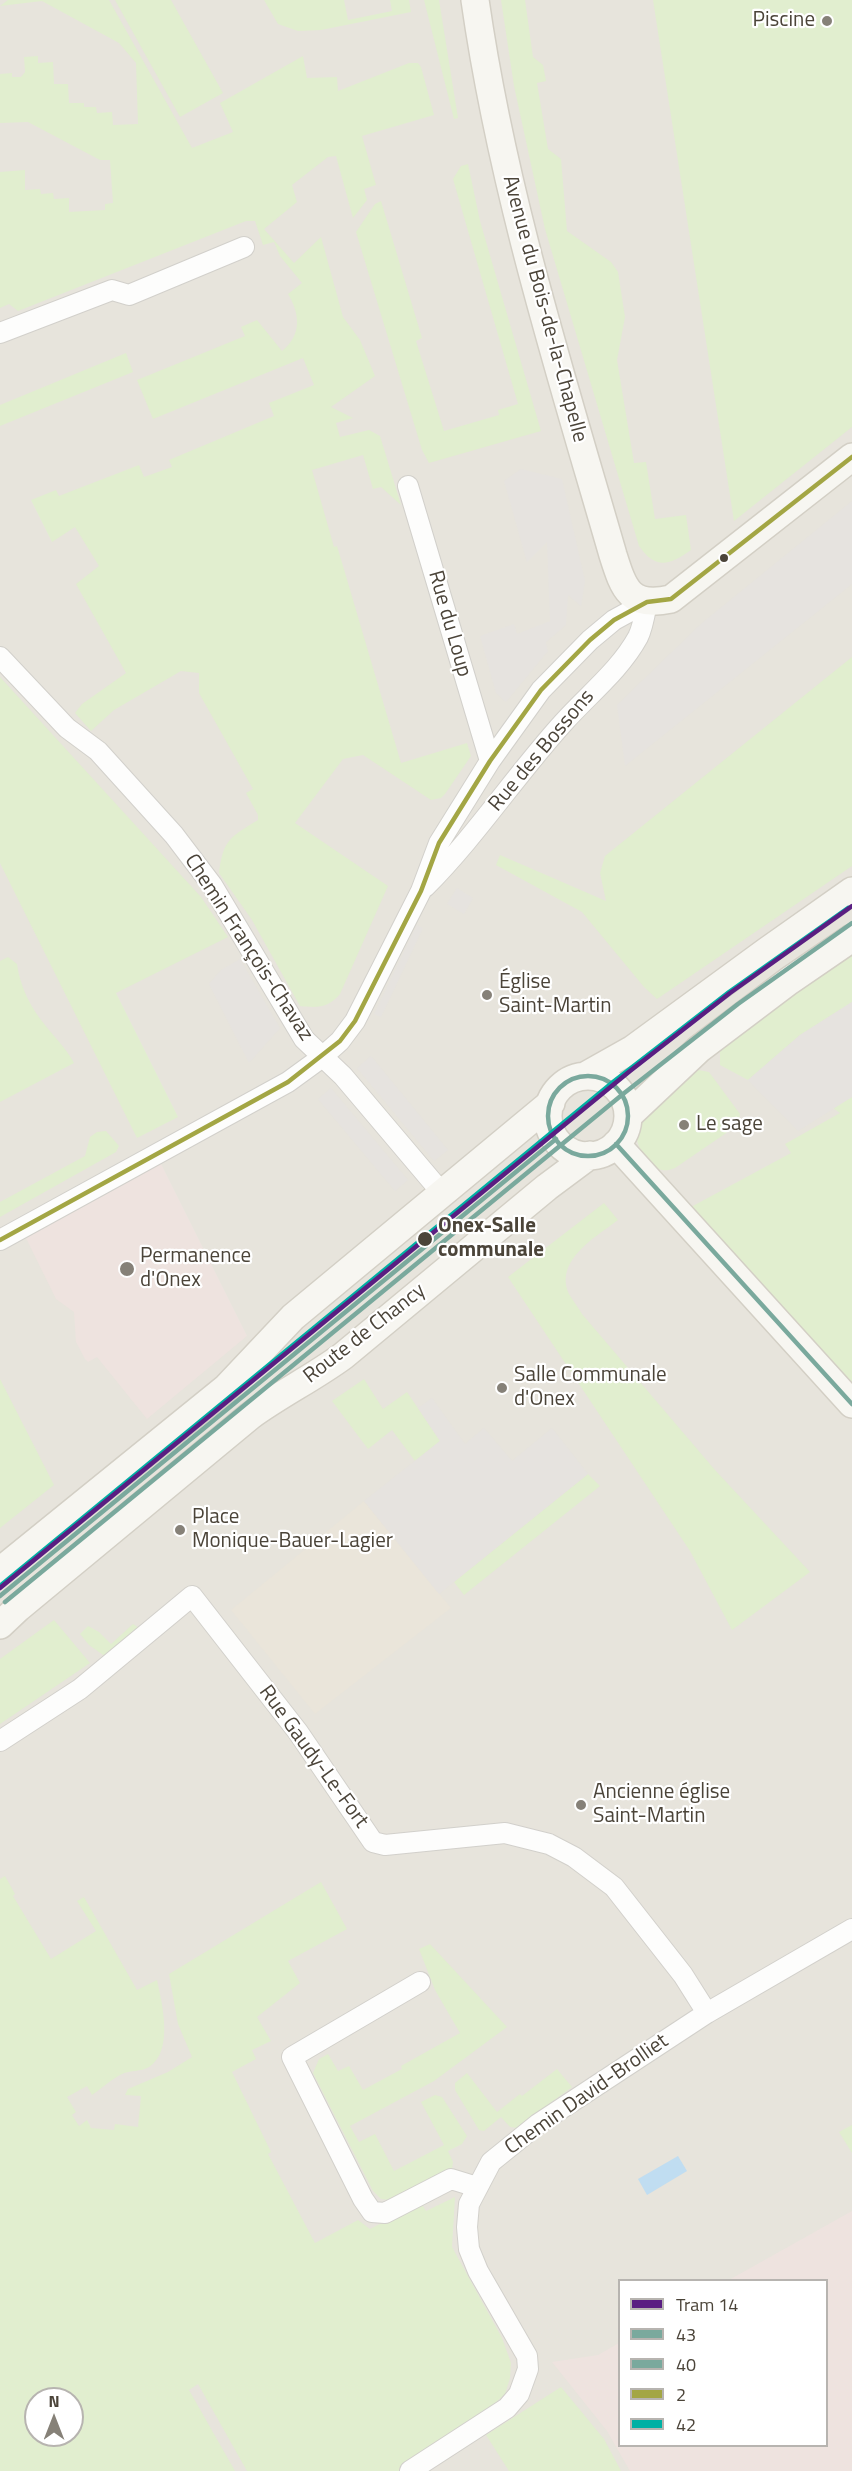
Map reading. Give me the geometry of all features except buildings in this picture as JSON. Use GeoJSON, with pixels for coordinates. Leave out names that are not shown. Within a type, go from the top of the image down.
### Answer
{"type":"FeatureCollection","features":[{"type":"Feature","properties":{"kind":"main road","name":"Avenue du Bois-de-la-Chapelle"},"geometry":{"type":"LineString","coordinates":[[475,0],[504,159],[578,436],[622,584],[628,593],[647,602]]}},
{"type":"Feature","properties":{"kind":"main road","name":"Rue des Bossons"},"geometry":{"type":"LineString","coordinates":[[647,602],[671,598],[679,593],[852,457]]}},
{"type":"Feature","properties":{"kind":"main road"},"geometry":{"type":"LineString","coordinates":[[585,1076],[604,1079],[618,1088],[627,1105],[628,1116],[623,1136],[616,1144],[600,1154],[590,1155],[570,1151],[556,1139],[549,1124],[551,1103],[555,1094],[568,1081],[585,1076],[633,1049],[852,891]]}},
{"type":"Feature","properties":{"kind":"main road"},"geometry":{"type":"LineString","coordinates":[[628,1116],[699,1048],[780,987],[852,938]]}},
{"type":"Feature","properties":{"kind":"main road"},"geometry":{"type":"LineString","coordinates":[[0,1570],[226,1388],[293,1317],[551,1103]]}},
{"type":"Feature","properties":{"kind":"main road"},"geometry":{"type":"LineString","coordinates":[[616,1144],[852,1404]]}},
{"type":"Feature","properties":{"kind":"main road","name":"Route de Chancy"},"geometry":{"type":"LineString","coordinates":[[0,1625],[250,1416],[266,1404],[321,1373],[590,1155]]}},
{"type":"Feature","properties":{"kind":"street"},"geometry":{"type":"LineString","coordinates":[[0,333],[112,290],[129,295],[244,247]]}},
{"type":"Feature","properties":{"kind":"street","name":"Rue du Loup"},"geometry":{"type":"LineString","coordinates":[[408,486],[490,761]]}},
{"type":"Feature","properties":{"kind":"street","name":"Rue des Bossons"},"geometry":{"type":"LineString","coordinates":[[0,1240],[288,1082],[340,1041],[355,1022],[422,891],[439,843],[490,761],[542,690],[590,640],[615,620],[647,602]]}},
{"type":"Feature","properties":{"kind":"street","name":"Rue des Bossons"},"geometry":{"type":"LineString","coordinates":[[422,891],[457,855],[492,808],[563,723],[616,666],[639,636],[647,602]]}},
{"type":"Feature","properties":{"kind":"street","name":"Chemin François-Chavaz"},"geometry":{"type":"LineString","coordinates":[[0,657],[67,728],[98,751],[174,835],[212,885],[304,1039],[321,1058],[344,1076],[442,1193]]}},
{"type":"Feature","properties":{"kind":"street","name":"Rue Gaudy-Le-Fort"},"geometry":{"type":"LineString","coordinates":[[1,1740],[80,1689],[192,1596],[297,1732],[373,1842],[386,1845],[505,1833],[549,1844],[574,1857],[615,1887],[683,1975],[707,2013]]}},
{"type":"Feature","properties":{"kind":"street","name":"Chemin David-Brolliet"},"geometry":{"type":"LineString","coordinates":[[410,2471],[507,2408],[519,2394],[528,2369],[527,2356],[490,2297],[469,2249],[466,2227],[469,2205],[491,2162],[538,2124],[707,2013],[852,1929]]}},
{"type":"Feature","properties":{"kind":"street"},"geometry":{"type":"LineString","coordinates":[[420,1982],[292,2057],[363,2199],[372,2212],[385,2213],[451,2179],[477,2187]]}},
{"type":"Feature","properties":{"kind":"shaded area"},"geometry":{"type":"Polygon","coordinates":[[[0,0],[852,0],[852,2471],[0,2471],[0,0]]]}},
{"type":"Feature","properties":{"kind":"shaded area"},"geometry":{"type":"Polygon","coordinates":[[[521,469],[562,479],[585,581],[581,606],[568,595],[566,625],[546,642],[548,651],[506,702],[496,693],[480,636],[514,624],[517,634],[550,621],[547,542],[527,562],[504,481],[521,469]]]}},
{"type":"Feature","properties":{"kind":"shaded area"},"geometry":{"type":"Polygon","coordinates":[[[852,501],[852,584],[625,766],[617,705],[702,623],[852,501]]]}},
{"type":"Feature","properties":{"kind":"shaded area"},"geometry":{"type":"Polygon","coordinates":[[[457,888],[473,898],[464,914],[447,904],[457,888]]]}},
{"type":"Feature","properties":{"kind":"shaded area"},"geometry":{"type":"Polygon","coordinates":[[[417,925],[423,928],[381,1017],[374,1014],[417,925]]]}},
{"type":"Feature","properties":{"kind":"shaded area"},"geometry":{"type":"Polygon","coordinates":[[[240,959],[280,1028],[249,1063],[209,984],[221,970],[240,959]]]}},
{"type":"Feature","properties":{"kind":"shaded area"},"geometry":{"type":"Polygon","coordinates":[[[852,1002],[852,1097],[798,1131],[748,1080],[800,1035],[852,1002]]]}},
{"type":"Feature","properties":{"kind":"shaded area"},"geometry":{"type":"Polygon","coordinates":[[[371,1056],[448,1150],[434,1161],[357,1068],[371,1056]]]}},
{"type":"Feature","properties":{"kind":"shaded area"},"geometry":{"type":"Polygon","coordinates":[[[331,1088],[408,1180],[395,1191],[318,1099],[331,1088]]]}},
{"type":"Feature","properties":{"kind":"shaded area","name":"Permanence d'Onex"},"geometry":{"type":"Polygon","coordinates":[[[161,1164],[247,1336],[147,1419],[97,1357],[88,1362],[85,1359],[76,1342],[74,1312],[56,1299],[26,1238],[161,1164]]]}},
{"type":"Feature","properties":{"kind":"shaded area"},"geometry":{"type":"Polygon","coordinates":[[[432,1398],[465,1444],[484,1428],[512,1461],[552,1428],[588,1474],[439,1594],[364,1501],[440,1441],[418,1408],[432,1398]]]}},
{"type":"Feature","properties":{"kind":"shaded area"},"geometry":{"type":"Polygon","coordinates":[[[364,1501],[451,1608],[315,1714],[231,1610],[364,1501]]]}},
{"type":"Feature","properties":{"kind":"shaded area"},"geometry":{"type":"Polygon","coordinates":[[[852,2211],[852,2471],[630,2471],[607,2431],[552,2362],[598,2355],[618,2344],[618,2447],[828,2447],[828,2279],[731,2279],[852,2211]]]}},
{"type":"Feature","properties":{"kind":"green space"},"geometry":{"type":"Polygon","coordinates":[[[8,0],[109,0],[192,148],[233,132],[220,103],[303,56],[307,78],[337,77],[338,91],[409,63],[418,63],[421,67],[434,115],[362,136],[376,185],[364,189],[367,200],[353,218],[336,156],[328,157],[292,185],[297,202],[264,229],[294,263],[321,237],[343,317],[360,340],[375,376],[331,407],[353,418],[336,423],[340,437],[369,430],[380,436],[401,505],[381,487],[373,489],[363,455],[312,470],[334,547],[337,546],[401,763],[467,743],[471,756],[445,794],[441,798],[431,800],[363,755],[343,759],[295,823],[388,886],[340,994],[322,1006],[300,1006],[252,920],[219,873],[223,853],[230,840],[258,820],[258,815],[246,793],[253,789],[199,693],[199,673],[181,671],[114,710],[91,731],[75,713],[82,704],[126,673],[76,584],[99,566],[75,527],[52,542],[31,500],[56,490],[59,496],[139,465],[144,477],[172,467],[169,460],[274,416],[269,403],[314,385],[303,358],[153,419],[137,380],[245,336],[241,327],[257,320],[282,351],[293,338],[297,324],[295,309],[288,294],[302,283],[280,256],[274,242],[263,245],[255,221],[246,221],[18,311],[9,304],[0,308],[0,172],[25,170],[25,190],[40,189],[41,194],[53,193],[54,199],[69,198],[69,212],[105,210],[105,204],[113,203],[110,160],[100,160],[28,122],[0,123],[0,74],[12,73],[12,77],[21,77],[25,72],[24,57],[38,56],[38,63],[53,62],[54,84],[68,84],[69,103],[84,103],[84,107],[96,107],[97,113],[112,112],[113,125],[138,124],[136,63],[119,43],[42,1],[0,6],[8,0]]]}},
{"type":"Feature","properties":{"kind":"green space"},"geometry":{"type":"Polygon","coordinates":[[[115,0],[171,0],[223,93],[180,117],[115,0]]]}},
{"type":"Feature","properties":{"kind":"green space"},"geometry":{"type":"Polygon","coordinates":[[[264,0],[344,0],[348,20],[392,11],[390,0],[409,0],[411,12],[321,30],[298,31],[278,24],[264,0]]]}},
{"type":"Feature","properties":{"kind":"green space"},"geometry":{"type":"Polygon","coordinates":[[[424,0],[439,0],[458,118],[454,119],[424,0]]]}},
{"type":"Feature","properties":{"kind":"green space"},"geometry":{"type":"Polygon","coordinates":[[[501,0],[525,0],[533,57],[543,65],[546,81],[537,83],[548,149],[561,159],[567,231],[611,262],[618,272],[625,317],[617,360],[634,463],[646,462],[655,519],[686,515],[691,550],[669,562],[657,562],[651,559],[639,546],[545,229],[514,86],[501,0]]]}},
{"type":"Feature","properties":{"kind":"green space"},"geometry":{"type":"Polygon","coordinates":[[[653,0],[852,0],[852,427],[734,521],[653,0]]]}},
{"type":"Feature","properties":{"kind":"green space"},"geometry":{"type":"Polygon","coordinates":[[[468,164],[480,221],[541,431],[429,463],[422,450],[356,232],[375,204],[381,201],[422,338],[416,341],[444,431],[499,415],[498,410],[518,404],[453,179],[461,166],[468,164]]]}},
{"type":"Feature","properties":{"kind":"green space"},"geometry":{"type":"Polygon","coordinates":[[[126,353],[133,372],[0,426],[0,405],[126,353]]]}},
{"type":"Feature","properties":{"kind":"green space"},"geometry":{"type":"Polygon","coordinates":[[[852,657],[852,866],[657,999],[644,987],[582,912],[496,865],[500,855],[606,901],[600,873],[605,856],[852,657]]]}},
{"type":"Feature","properties":{"kind":"green space"},"geometry":{"type":"Polygon","coordinates":[[[0,677],[201,897],[228,937],[116,993],[178,1117],[137,1138],[0,863],[0,677]]]}},
{"type":"Feature","properties":{"kind":"green space"},"geometry":{"type":"Polygon","coordinates":[[[852,953],[852,1002],[800,1035],[748,1080],[720,1065],[720,1051],[725,1045],[852,953]]]}},
{"type":"Feature","properties":{"kind":"green space"},"geometry":{"type":"Polygon","coordinates":[[[8,957],[17,964],[26,996],[35,1011],[74,1063],[0,1102],[0,961],[8,957]]]}},
{"type":"Feature","properties":{"kind":"green space"},"geometry":{"type":"Polygon","coordinates":[[[693,1069],[709,1072],[740,1114],[739,1121],[735,1127],[675,1168],[665,1170],[656,1168],[640,1149],[637,1139],[638,1129],[642,1119],[657,1101],[693,1069]]]}},
{"type":"Feature","properties":{"kind":"green space"},"geometry":{"type":"Polygon","coordinates":[[[852,1097],[852,1382],[691,1207],[791,1153],[785,1144],[840,1113],[833,1108],[852,1097]]]}},
{"type":"Feature","properties":{"kind":"green space"},"geometry":{"type":"Polygon","coordinates":[[[106,1131],[119,1146],[116,1152],[0,1217],[0,1202],[85,1156],[90,1137],[97,1132],[106,1131]]]}},
{"type":"Feature","properties":{"kind":"green space"},"geometry":{"type":"Polygon","coordinates":[[[604,1203],[618,1220],[589,1242],[572,1260],[567,1270],[566,1282],[569,1294],[582,1314],[715,1470],[810,1572],[732,1630],[690,1551],[508,1277],[604,1203]]]}},
{"type":"Feature","properties":{"kind":"green space"},"geometry":{"type":"Polygon","coordinates":[[[0,1379],[54,1485],[0,1528],[0,1379]]]}},
{"type":"Feature","properties":{"kind":"green space"},"geometry":{"type":"Polygon","coordinates":[[[364,1379],[383,1409],[407,1392],[440,1441],[415,1461],[392,1430],[368,1449],[332,1401],[364,1379]]]}},
{"type":"Feature","properties":{"kind":"green space"},"geometry":{"type":"Polygon","coordinates":[[[588,1474],[600,1486],[464,1595],[454,1582],[588,1474]]]}},
{"type":"Feature","properties":{"kind":"green space"},"geometry":{"type":"Polygon","coordinates":[[[54,1620],[90,1663],[0,1724],[0,1659],[54,1620]]]}},
{"type":"Feature","properties":{"kind":"green space"},"geometry":{"type":"Polygon","coordinates":[[[133,1624],[139,1628],[106,1657],[89,1645],[80,1634],[88,1626],[99,1632],[111,1644],[133,1624]]]}},
{"type":"Feature","properties":{"kind":"green space"},"geometry":{"type":"Polygon","coordinates":[[[5,1876],[15,1894],[13,1896],[51,1959],[96,1931],[77,1901],[84,1897],[137,1990],[157,1980],[163,2013],[164,2039],[157,2060],[146,2069],[118,2076],[92,2095],[87,2086],[67,2097],[76,2112],[72,2115],[79,2126],[87,2120],[91,2128],[114,2130],[115,2124],[138,2127],[141,2096],[125,2095],[128,2089],[168,2072],[192,2057],[178,2024],[169,1974],[321,1882],[347,1929],[288,1961],[300,1983],[257,2017],[271,2041],[252,2050],[256,2059],[232,2072],[271,2152],[268,2154],[315,2243],[358,2220],[370,2229],[421,2203],[426,2211],[455,2197],[452,2247],[502,2338],[511,2363],[510,2378],[505,2394],[471,2425],[399,2471],[247,2471],[198,2384],[189,2390],[235,2471],[0,2471],[0,1879],[5,1876]]]}},
{"type":"Feature","properties":{"kind":"green space"},"geometry":{"type":"Polygon","coordinates":[[[430,1944],[507,2027],[434,2081],[350,2126],[359,2142],[375,2134],[394,2171],[444,2145],[421,2102],[435,2095],[442,2097],[467,2136],[462,2144],[448,2151],[453,2162],[452,2169],[390,2200],[381,2199],[373,2191],[313,2073],[319,2059],[328,2054],[338,2071],[349,2066],[363,2090],[460,2033],[435,1990],[419,1949],[430,1944]]]}},
{"type":"Feature","properties":{"kind":"green space"},"geometry":{"type":"Polygon","coordinates":[[[557,2069],[572,2087],[517,2128],[510,2127],[501,2117],[484,2131],[479,2130],[455,2090],[455,2083],[467,2073],[497,2112],[557,2069]]]}},
{"type":"Feature","properties":{"kind":"green space"},"geometry":{"type":"Polygon","coordinates":[[[852,2125],[852,2153],[839,2132],[852,2125]]]}},
{"type":"Feature","properties":{"kind":"green space"},"geometry":{"type":"Polygon","coordinates":[[[561,2387],[604,2439],[621,2471],[509,2471],[486,2435],[561,2387]]]}},
{"type":"Feature","properties":{"kind":"water"},"geometry":{"type":"Polygon","coordinates":[[[678,2156],[687,2171],[647,2195],[638,2179],[678,2156]]]}},
{"type":"Feature","properties":{"kind":"tram line","name":"14"},"geometry":{"type":"LineString","coordinates":[[0,1588],[630,1071],[730,993],[852,906]]}},
{"type":"Feature","properties":{"kind":"transit line","name":"2"},"geometry":{"type":"LineString","coordinates":[[0,1240],[288,1082],[340,1041],[355,1021],[421,891],[439,843],[490,761],[541,690],[590,640],[614,620],[647,602],[671,599],[852,457]]}},
{"type":"Feature","properties":{"kind":"transit line","name":"42"},"geometry":{"type":"LineString","coordinates":[[0,1586],[613,1082],[729,992],[848,908]]}},
{"type":"Feature","properties":{"kind":"transit line","name":"40"},"geometry":{"type":"LineString","coordinates":[[5,1602],[623,1094],[738,1004],[852,923]]}},
{"type":"Feature","properties":{"kind":"transit line","name":"43"},"geometry":{"type":"LineString","coordinates":[[588,1076],[603,1079],[616,1088],[625,1101],[628,1116],[625,1131],[616,1144],[603,1153],[588,1156],[573,1153],[560,1144],[551,1131],[548,1116],[551,1101],[560,1088],[573,1079],[588,1076]]}},
{"type":"Feature","properties":{"kind":"transit line","name":"43"},"geometry":{"type":"LineString","coordinates":[[0,1596],[556,1139]]}},
{"type":"Feature","properties":{"kind":"transit line","name":"43"},"geometry":{"type":"LineString","coordinates":[[616,1144],[852,1404]]}},
{"type":"Feature","properties":{"kind":"place","name":"Piscine"},"geometry":{"type":"Point","coordinates":[827,21]}},
{"type":"Feature","properties":{"kind":"place","name":"Église Saint-Martin"},"geometry":{"type":"Point","coordinates":[487,995]}},
{"type":"Feature","properties":{"kind":"place","name":"Le sage"},"geometry":{"type":"Point","coordinates":[684,1125]}},
{"type":"Feature","properties":{"kind":"place","name":"Onex-Salle communale"},"geometry":{"type":"Point","coordinates":[425,1239]}},
{"type":"Feature","properties":{"kind":"place","name":"Permanence d'Onex"},"geometry":{"type":"Point","coordinates":[127,1269]}},
{"type":"Feature","properties":{"kind":"place","name":"Salle Communale d'Onex"},"geometry":{"type":"Point","coordinates":[502,1388]}},
{"type":"Feature","properties":{"kind":"place","name":"Place Monique-Bauer-Lagier"},"geometry":{"type":"Point","coordinates":[180,1530]}},
{"type":"Feature","properties":{"kind":"place","name":"Ancienne église Saint-Martin"},"geometry":{"type":"Point","coordinates":[581,1805]}}]}
